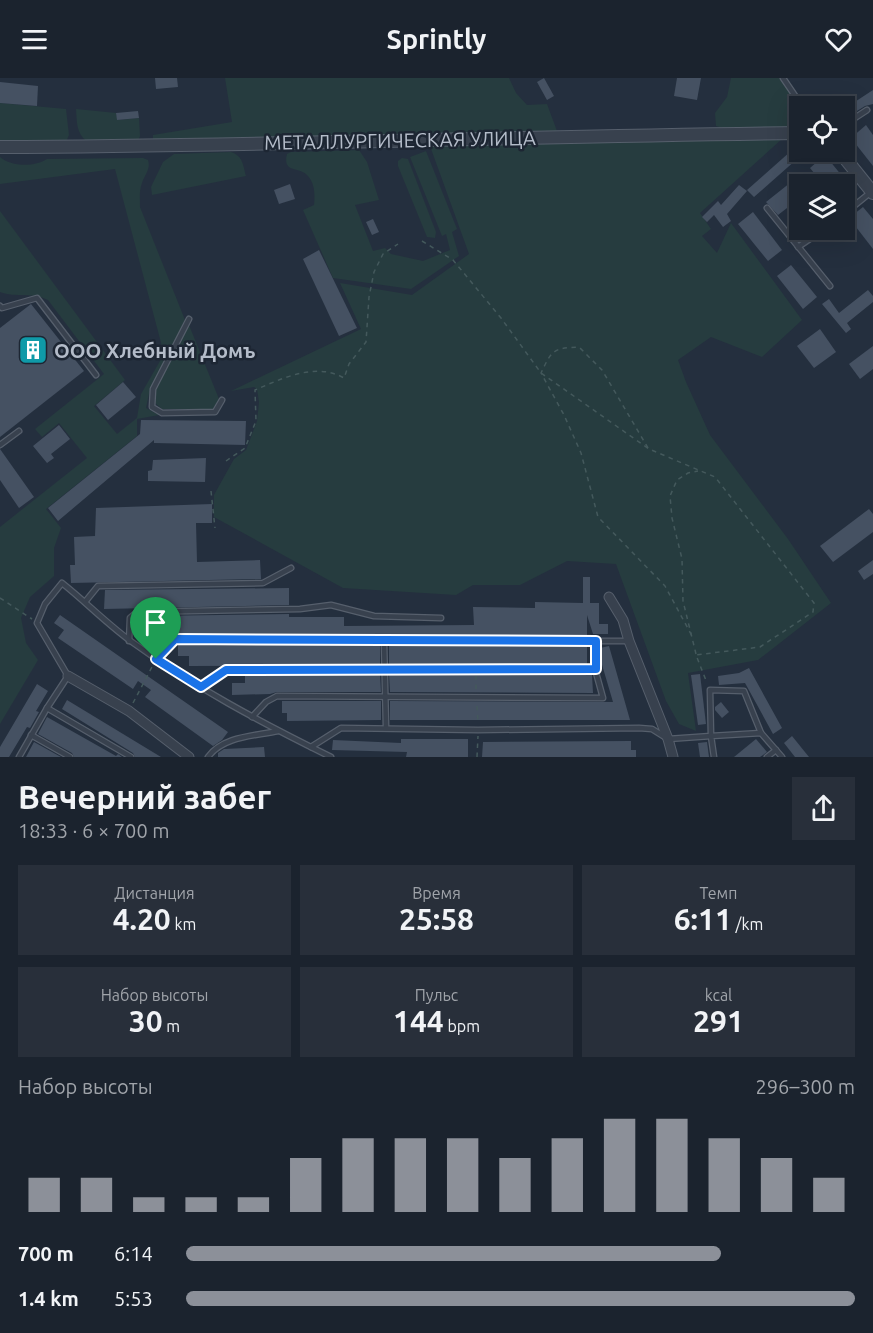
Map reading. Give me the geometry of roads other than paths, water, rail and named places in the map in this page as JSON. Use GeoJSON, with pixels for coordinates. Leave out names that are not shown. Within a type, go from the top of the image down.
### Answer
{"type":"FeatureCollection","features":[{"type":"Feature","properties":{"kind":"street","name":"МЕТАЛЛУРГИЧЕСКАЯ УЛИЦА"},"geometry":{"type":"LineString","coordinates":[[0,147],[169,147],[789,133]]}},
{"type":"Feature","properties":{"kind":"street"},"geometry":{"type":"LineString","coordinates":[[848,162],[872,191]]}},
{"type":"Feature","properties":{"kind":"street"},"geometry":{"type":"LineString","coordinates":[[609,597],[623,620],[673,757]]}},
{"type":"Feature","properties":{"kind":"street"},"geometry":{"type":"LineString","coordinates":[[68,676],[129,711],[189,757]]}},
{"type":"Feature","properties":{"kind":"lane"},"geometry":{"type":"LineString","coordinates":[[783,78],[795,96]]}},
{"type":"Feature","properties":{"kind":"lane"},"geometry":{"type":"LineString","coordinates":[[855,118],[867,110]]}},
{"type":"Feature","properties":{"kind":"lane"},"geometry":{"type":"LineString","coordinates":[[855,205],[872,191]]}},
{"type":"Feature","properties":{"kind":"lane"},"geometry":{"type":"LineString","coordinates":[[767,208],[830,286]]}},
{"type":"Feature","properties":{"kind":"lane"},"geometry":{"type":"LineString","coordinates":[[798,247],[808,240]]}},
{"type":"Feature","properties":{"kind":"lane"},"geometry":{"type":"LineString","coordinates":[[1,308],[37,298],[96,375]]}},
{"type":"Feature","properties":{"kind":"lane"},"geometry":{"type":"LineString","coordinates":[[189,319],[153,389],[152,407],[162,414],[215,412],[222,400]]}},
{"type":"Feature","properties":{"kind":"lane"},"geometry":{"type":"LineString","coordinates":[[0,446],[19,431]]}},
{"type":"Feature","properties":{"kind":"lane"},"geometry":{"type":"LineString","coordinates":[[85,602],[98,586],[262,583],[291,568]]}},
{"type":"Feature","properties":{"kind":"lane"},"geometry":{"type":"LineString","coordinates":[[20,757],[46,708],[68,676],[37,623],[45,604],[62,583],[129,641],[156,659],[252,717],[331,757]]}},
{"type":"Feature","properties":{"kind":"lane"},"geometry":{"type":"LineString","coordinates":[[129,641],[130,618],[137,612],[300,609],[331,605],[374,616],[441,618]]}},
{"type":"Feature","properties":{"kind":"lane"},"geometry":{"type":"LineString","coordinates":[[156,659],[175,639],[629,641]]}},
{"type":"Feature","properties":{"kind":"lane"},"geometry":{"type":"LineString","coordinates":[[384,640],[386,727]]}},
{"type":"Feature","properties":{"kind":"lane"},"geometry":{"type":"LineString","coordinates":[[252,717],[266,702],[277,696],[603,698],[596,669],[596,641]]}},
{"type":"Feature","properties":{"kind":"lane"},"geometry":{"type":"LineString","coordinates":[[201,687],[226,670],[596,669]]}},
{"type":"Feature","properties":{"kind":"lane"},"geometry":{"type":"LineString","coordinates":[[714,757],[710,690],[744,691],[761,734],[782,757]]}},
{"type":"Feature","properties":{"kind":"lane"},"geometry":{"type":"LineString","coordinates":[[46,708],[131,757]]}},
{"type":"Feature","properties":{"kind":"lane"},"geometry":{"type":"LineString","coordinates":[[310,747],[342,728],[478,730],[639,728],[652,729],[668,739],[761,734]]}},
{"type":"Feature","properties":{"kind":"lane"},"geometry":{"type":"LineString","coordinates":[[208,757],[214,748],[225,742],[278,731]]}},
{"type":"Feature","properties":{"kind":"lane"},"geometry":{"type":"LineString","coordinates":[[31,735],[70,757]]}},
{"type":"Feature","properties":{"kind":"lane"},"geometry":{"type":"LineString","coordinates":[[767,757],[776,750]]}},
{"type":"Feature","properties":{"kind":"place","name":"ООО Хлебный Домъ"},"geometry":{"type":"Point","coordinates":[33,350]}}]}
